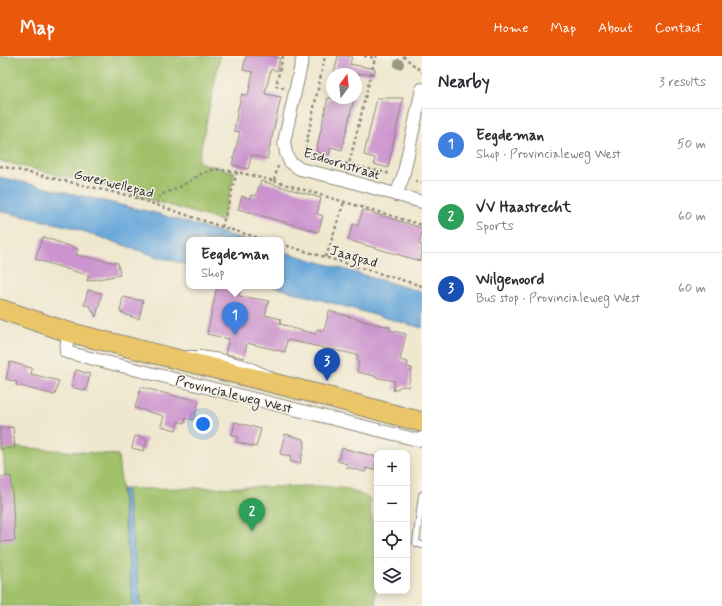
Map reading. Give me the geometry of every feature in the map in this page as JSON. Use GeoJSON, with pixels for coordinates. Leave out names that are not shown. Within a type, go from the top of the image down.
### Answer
{"type":"FeatureCollection","features":[{"type":"Feature","properties":{"kind":"main road","name":"Provincialeweg West"},"geometry":{"type":"LineString","coordinates":[[0,309],[68,332],[295,388],[422,422]]}},
{"type":"Feature","properties":{"kind":"street","name":"Esdoornstraat"},"geometry":{"type":"LineString","coordinates":[[303,56],[284,142],[286,153],[290,162],[300,169],[346,180],[422,202]]}},
{"type":"Feature","properties":{"kind":"street"},"geometry":{"type":"LineString","coordinates":[[396,195],[403,177],[422,89]]}},
{"type":"Feature","properties":{"kind":"street","name":"Provincialeweg West"},"geometry":{"type":"LineString","coordinates":[[68,332],[66,352],[418,440],[422,438]]}},
{"type":"Feature","properties":{"kind":"lane"},"geometry":{"type":"LineString","coordinates":[[422,495],[416,543],[422,545]]}},
{"type":"Feature","properties":{"kind":"path"},"geometry":{"type":"LineString","coordinates":[[283,56],[276,86],[296,91]]}},
{"type":"Feature","properties":{"kind":"path"},"geometry":{"type":"LineString","coordinates":[[300,169],[326,56]]}},
{"type":"Feature","properties":{"kind":"path"},"geometry":{"type":"LineString","coordinates":[[346,180],[348,165],[376,57],[364,56]]}},
{"type":"Feature","properties":{"kind":"path"},"geometry":{"type":"LineString","coordinates":[[402,56],[422,72]]}},
{"type":"Feature","properties":{"kind":"path"},"geometry":{"type":"LineString","coordinates":[[304,154],[403,177],[422,183]]}},
{"type":"Feature","properties":{"kind":"path"},"geometry":{"type":"LineString","coordinates":[[274,181],[278,165],[290,162]]}},
{"type":"Feature","properties":{"kind":"path","name":"Goverwellepad"},"geometry":{"type":"LineString","coordinates":[[0,166],[130,196],[222,227]]}},
{"type":"Feature","properties":{"kind":"path"},"geometry":{"type":"LineString","coordinates":[[157,204],[160,195],[178,188],[201,174],[215,169],[237,172],[274,181],[422,225]]}},
{"type":"Feature","properties":{"kind":"path"},"geometry":{"type":"LineString","coordinates":[[237,172],[222,227],[256,237]]}},
{"type":"Feature","properties":{"kind":"path"},"geometry":{"type":"LineString","coordinates":[[325,257],[344,202]]}},
{"type":"Feature","properties":{"kind":"path","name":"Jaagpad"},"geometry":{"type":"LineString","coordinates":[[284,245],[422,286]]}},
{"type":"Feature","properties":{"kind":"green space"},"geometry":{"type":"Polygon","coordinates":[[[0,56],[220,56],[198,162],[235,172],[222,221],[101,185],[0,161],[0,56]]]}},
{"type":"Feature","properties":{"kind":"green space"},"geometry":{"type":"Polygon","coordinates":[[[3,446],[118,455],[133,606],[0,606],[0,478],[5,478],[3,446]]]}},
{"type":"Feature","properties":{"kind":"green space"},"geometry":{"type":"Polygon","coordinates":[[[321,486],[349,489],[369,498],[374,539],[375,606],[141,606],[126,489],[321,486]]]}},
{"type":"Feature","properties":{"kind":"water"},"geometry":{"type":"Polygon","coordinates":[[[0,177],[155,213],[236,237],[186,237],[186,264],[158,257],[71,227],[0,211],[0,177]]]}},
{"type":"Feature","properties":{"kind":"water"},"geometry":{"type":"Polygon","coordinates":[[[284,252],[422,292],[422,328],[282,289],[284,289],[284,252]]]}},
{"type":"Feature","properties":{"kind":"water"},"geometry":{"type":"Polygon","coordinates":[[[122,489],[126,489],[141,606],[133,606],[122,489]]]}},
{"type":"Feature","properties":{"kind":"building"},"geometry":{"type":"Polygon","coordinates":[[[246,56],[271,56],[280,58],[277,71],[271,69],[265,94],[281,97],[267,159],[252,155],[248,169],[232,165],[240,132],[234,131],[238,108],[242,94],[248,96],[253,72],[243,70],[246,56]]]}},
{"type":"Feature","properties":{"kind":"building"},"geometry":{"type":"Polygon","coordinates":[[[338,56],[352,56],[350,64],[375,69],[374,74],[362,74],[362,68],[335,68],[338,56]]]}},
{"type":"Feature","properties":{"kind":"building"},"geometry":{"type":"Polygon","coordinates":[[[377,98],[403,98],[388,168],[374,164],[375,158],[364,155],[377,98]]]}},
{"type":"Feature","properties":{"kind":"building"},"geometry":{"type":"Polygon","coordinates":[[[327,104],[353,104],[342,150],[331,147],[329,155],[316,152],[327,104]]]}},
{"type":"Feature","properties":{"kind":"building"},"geometry":{"type":"Polygon","coordinates":[[[261,181],[321,198],[317,214],[323,216],[318,232],[238,209],[242,196],[249,199],[251,195],[256,196],[261,181]]]}},
{"type":"Feature","properties":{"kind":"building"},"geometry":{"type":"Polygon","coordinates":[[[363,210],[422,228],[419,244],[422,245],[422,255],[420,261],[348,240],[353,224],[358,226],[363,210]]]}},
{"type":"Feature","properties":{"kind":"building"},"geometry":{"type":"Polygon","coordinates":[[[43,237],[78,249],[76,255],[118,263],[120,275],[87,281],[89,275],[35,259],[43,237]]]}},
{"type":"Feature","properties":{"kind":"building"},"geometry":{"type":"Polygon","coordinates":[[[216,289],[240,289],[239,296],[269,301],[265,315],[281,319],[280,324],[316,334],[317,329],[324,331],[329,311],[362,321],[390,327],[389,330],[406,334],[400,360],[408,362],[407,367],[412,368],[408,387],[402,386],[393,391],[395,381],[357,372],[359,362],[357,362],[358,355],[287,340],[285,352],[247,343],[244,358],[225,354],[229,339],[207,334],[216,289]]]}},
{"type":"Feature","properties":{"kind":"building"},"geometry":{"type":"Polygon","coordinates":[[[88,290],[102,293],[96,317],[90,306],[84,305],[88,290]]]}},
{"type":"Feature","properties":{"kind":"building"},"geometry":{"type":"Polygon","coordinates":[[[123,297],[143,301],[139,319],[120,312],[123,297]]]}},
{"type":"Feature","properties":{"kind":"building"},"geometry":{"type":"Polygon","coordinates":[[[10,362],[32,368],[31,374],[59,381],[55,395],[16,385],[17,382],[6,379],[10,362]]]}},
{"type":"Feature","properties":{"kind":"building"},"geometry":{"type":"Polygon","coordinates":[[[76,370],[90,374],[86,391],[71,387],[76,370]]]}},
{"type":"Feature","properties":{"kind":"building"},"geometry":{"type":"Polygon","coordinates":[[[141,387],[199,401],[194,420],[186,418],[185,423],[178,421],[176,430],[161,426],[164,416],[135,408],[141,387]]]}},
{"type":"Feature","properties":{"kind":"building"},"geometry":{"type":"Polygon","coordinates":[[[235,422],[261,429],[256,447],[237,442],[238,437],[232,435],[235,422]]]}},
{"type":"Feature","properties":{"kind":"building"},"geometry":{"type":"Polygon","coordinates":[[[13,427],[15,448],[0,449],[0,428],[13,427]]]}},
{"type":"Feature","properties":{"kind":"building"},"geometry":{"type":"Polygon","coordinates":[[[285,434],[303,439],[305,441],[300,464],[290,461],[291,456],[280,454],[285,434]]]}},
{"type":"Feature","properties":{"kind":"building"},"geometry":{"type":"Polygon","coordinates":[[[135,436],[147,439],[144,451],[132,448],[135,436]]]}},
{"type":"Feature","properties":{"kind":"building"},"geometry":{"type":"Polygon","coordinates":[[[342,448],[374,456],[374,470],[366,468],[365,472],[346,467],[347,464],[338,461],[342,448]]]}},
{"type":"Feature","properties":{"kind":"building"},"geometry":{"type":"Polygon","coordinates":[[[11,476],[15,541],[0,542],[0,477],[11,476]]]}},
{"type":"Feature","properties":{"kind":"place","name":"Eegdeman"},"geometry":{"type":"Point","coordinates":[235,335]}},
{"type":"Feature","properties":{"kind":"place","name":"Wilgenoord"},"geometry":{"type":"Point","coordinates":[327,381]}},
{"type":"Feature","properties":{"kind":"place","name":"VV Haastrecht"},"geometry":{"type":"Point","coordinates":[252,531]}}]}
